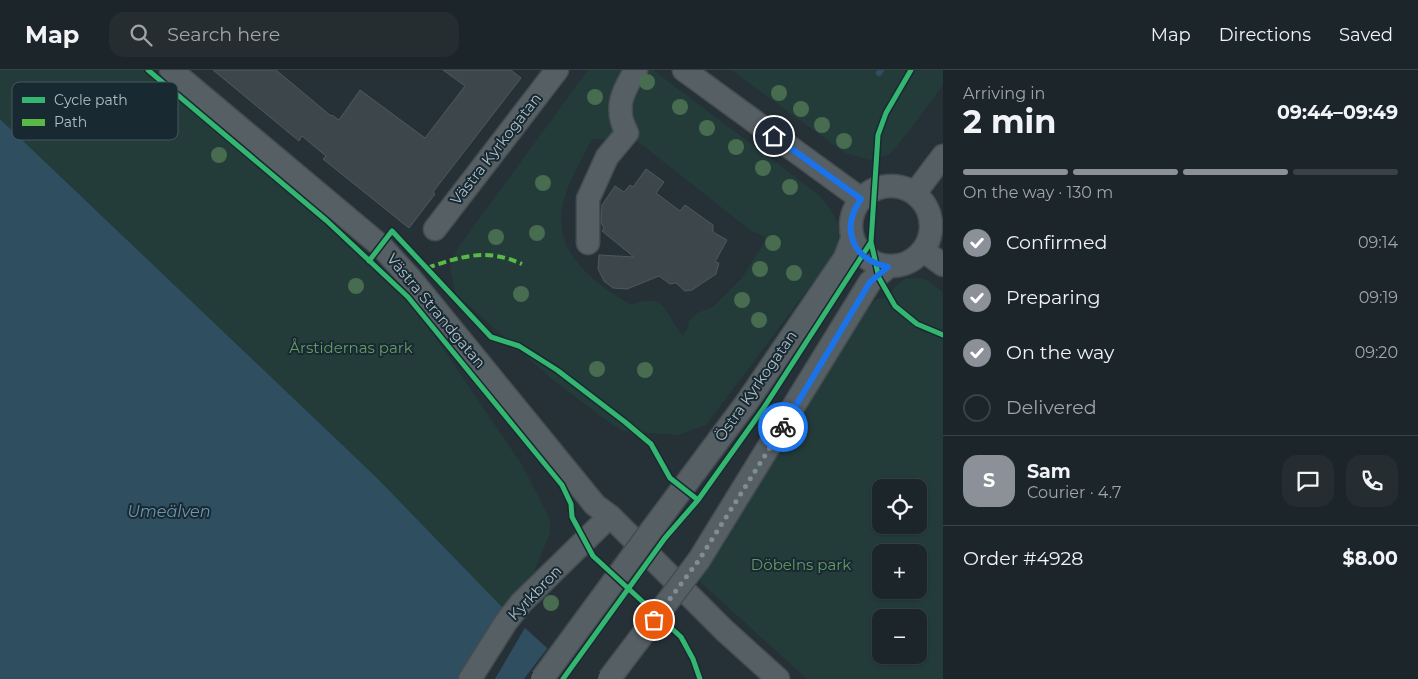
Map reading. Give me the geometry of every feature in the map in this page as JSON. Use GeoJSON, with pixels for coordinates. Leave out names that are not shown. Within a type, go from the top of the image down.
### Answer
{"type":"FeatureCollection","features":[{"type":"Feature","properties":{"kind":"street","name":"Västra Kyrkogatan"},"geometry":{"type":"LineString","coordinates":[[435,228],[557,70]]}},
{"type":"Feature","properties":{"kind":"street"},"geometry":{"type":"LineString","coordinates":[[588,243],[588,199],[607,157],[627,133],[620,119],[620,105],[625,90],[636,70]]}},
{"type":"Feature","properties":{"kind":"street"},"geometry":{"type":"LineString","coordinates":[[609,679],[699,560],[870,282],[888,267],[910,262],[924,251],[930,236],[931,222],[924,202],[915,193],[903,188],[890,186],[872,190],[861,199],[684,70]]}},
{"type":"Feature","properties":{"kind":"street","name":"Västra Strandgatan"},"geometry":{"type":"LineString","coordinates":[[183,74],[381,246],[416,285],[595,505],[610,516],[724,630],[778,679]]}},
{"type":"Feature","properties":{"kind":"street"},"geometry":{"type":"LineString","coordinates":[[915,193],[943,156]]}},
{"type":"Feature","properties":{"kind":"street","name":"Östra Kyrkogatan"},"geometry":{"type":"LineString","coordinates":[[542,679],[746,402],[845,258],[852,239],[851,217],[861,199]]}},
{"type":"Feature","properties":{"kind":"street"},"geometry":{"type":"LineString","coordinates":[[852,239],[857,250],[867,259],[888,267]]}},
{"type":"Feature","properties":{"kind":"street"},"geometry":{"type":"LineString","coordinates":[[924,251],[943,265]]}},
{"type":"Feature","properties":{"kind":"street","name":"Kyrkbron"},"geometry":{"type":"LineString","coordinates":[[470,679],[514,611],[610,516]]}},
{"type":"Feature","properties":{"kind":"green space","name":"Årstidernas park"},"geometry":{"type":"Polygon","coordinates":[[[0,70],[148,70],[162,82],[12,82],[12,130],[0,119],[0,70]]]}},
{"type":"Feature","properties":{"kind":"green space"},"geometry":{"type":"Polygon","coordinates":[[[588,70],[653,70],[819,195],[836,219],[839,234],[838,242],[829,261],[706,425],[678,435],[623,431],[553,380],[456,294],[450,269],[457,249],[588,70]],[[614,133],[607,139],[592,139],[566,192],[561,225],[565,242],[574,259],[600,284],[631,305],[643,301],[659,303],[683,335],[688,328],[689,321],[697,313],[713,307],[742,278],[767,238],[750,230],[627,133],[614,133]]]}},
{"type":"Feature","properties":{"kind":"green space"},"geometry":{"type":"Polygon","coordinates":[[[731,70],[943,70],[943,85],[890,154],[870,160],[845,153],[731,70]]]}},
{"type":"Feature","properties":{"kind":"green space","name":"Årstidernas park"},"geometry":{"type":"Polygon","coordinates":[[[178,96],[408,297],[522,465],[550,519],[550,533],[534,572],[502,607],[376,477],[22,140],[178,140],[178,96]]]}},
{"type":"Feature","properties":{"kind":"green space","name":"Döbelns park"},"geometry":{"type":"Polygon","coordinates":[[[906,278],[925,279],[943,292],[943,679],[807,679],[697,579],[870,306],[877,299],[888,297],[895,287],[906,278]]]}},
{"type":"Feature","properties":{"kind":"water","name":"Umeälven"},"geometry":{"type":"Polygon","coordinates":[[[0,119],[12,130],[12,140],[22,140],[376,477],[502,607],[581,679],[0,679],[0,119]]]}},
{"type":"Feature","properties":{"kind":"pier"},"geometry":{"type":"Polygon","coordinates":[[[506,607],[526,626],[495,679],[465,679],[506,607]]]}},
{"type":"Feature","properties":{"kind":"pier"},"geometry":{"type":"Polygon","coordinates":[[[549,646],[570,664],[584,679],[524,679],[549,646]]]}},
{"type":"Feature","properties":{"kind":"building"},"geometry":{"type":"Polygon","coordinates":[[[213,70],[276,70],[331,116],[339,120],[360,90],[425,138],[465,86],[443,70],[511,70],[521,78],[433,192],[435,194],[409,228],[323,159],[326,156],[302,136],[299,141],[213,70]]]}},
{"type":"Feature","properties":{"kind":"building"},"geometry":{"type":"Polygon","coordinates":[[[646,169],[664,182],[656,193],[680,211],[685,205],[713,225],[713,232],[727,240],[715,262],[719,263],[716,274],[692,290],[685,291],[676,283],[670,284],[659,276],[627,289],[613,288],[604,281],[598,269],[599,255],[634,257],[602,231],[604,228],[601,223],[602,205],[615,186],[624,192],[630,185],[633,187],[646,169]]]}},
{"type":"Feature","properties":{"kind":"marked path"},"geometry":{"type":"LineString","coordinates":[[427,268],[463,257],[486,255],[497,256],[522,264]]}},
{"type":"Feature","properties":{"kind":"cycle path"},"geometry":{"type":"LineString","coordinates":[[148,70],[162,82]]}},
{"type":"Feature","properties":{"kind":"cycle path"},"geometry":{"type":"LineString","coordinates":[[911,70],[886,113],[878,135],[871,242],[879,278],[895,306],[917,324],[943,335]]}},
{"type":"Feature","properties":{"kind":"cycle path"},"geometry":{"type":"LineString","coordinates":[[178,95],[327,221],[408,297],[562,485],[571,504],[572,517],[593,556],[681,637],[693,659],[700,679]]}},
{"type":"Feature","properties":{"kind":"cycle path"},"geometry":{"type":"LineString","coordinates":[[369,261],[392,231],[491,337],[519,346],[557,370],[625,422],[651,444],[670,478],[698,500]]}},
{"type":"Feature","properties":{"kind":"cycle path"},"geometry":{"type":"LineString","coordinates":[[563,679],[665,538],[698,500],[763,409],[871,242]]}},
{"type":"Feature","properties":{"kind":"way so far"},"geometry":{"type":"LineString","coordinates":[[654,620],[699,560],[783,427]]}},
{"type":"Feature","properties":{"kind":"route"},"geometry":{"type":"LineString","coordinates":[[774,136],[861,199],[854,208],[851,217],[852,239],[857,250],[867,259],[888,267],[870,282],[783,427]]}}]}
